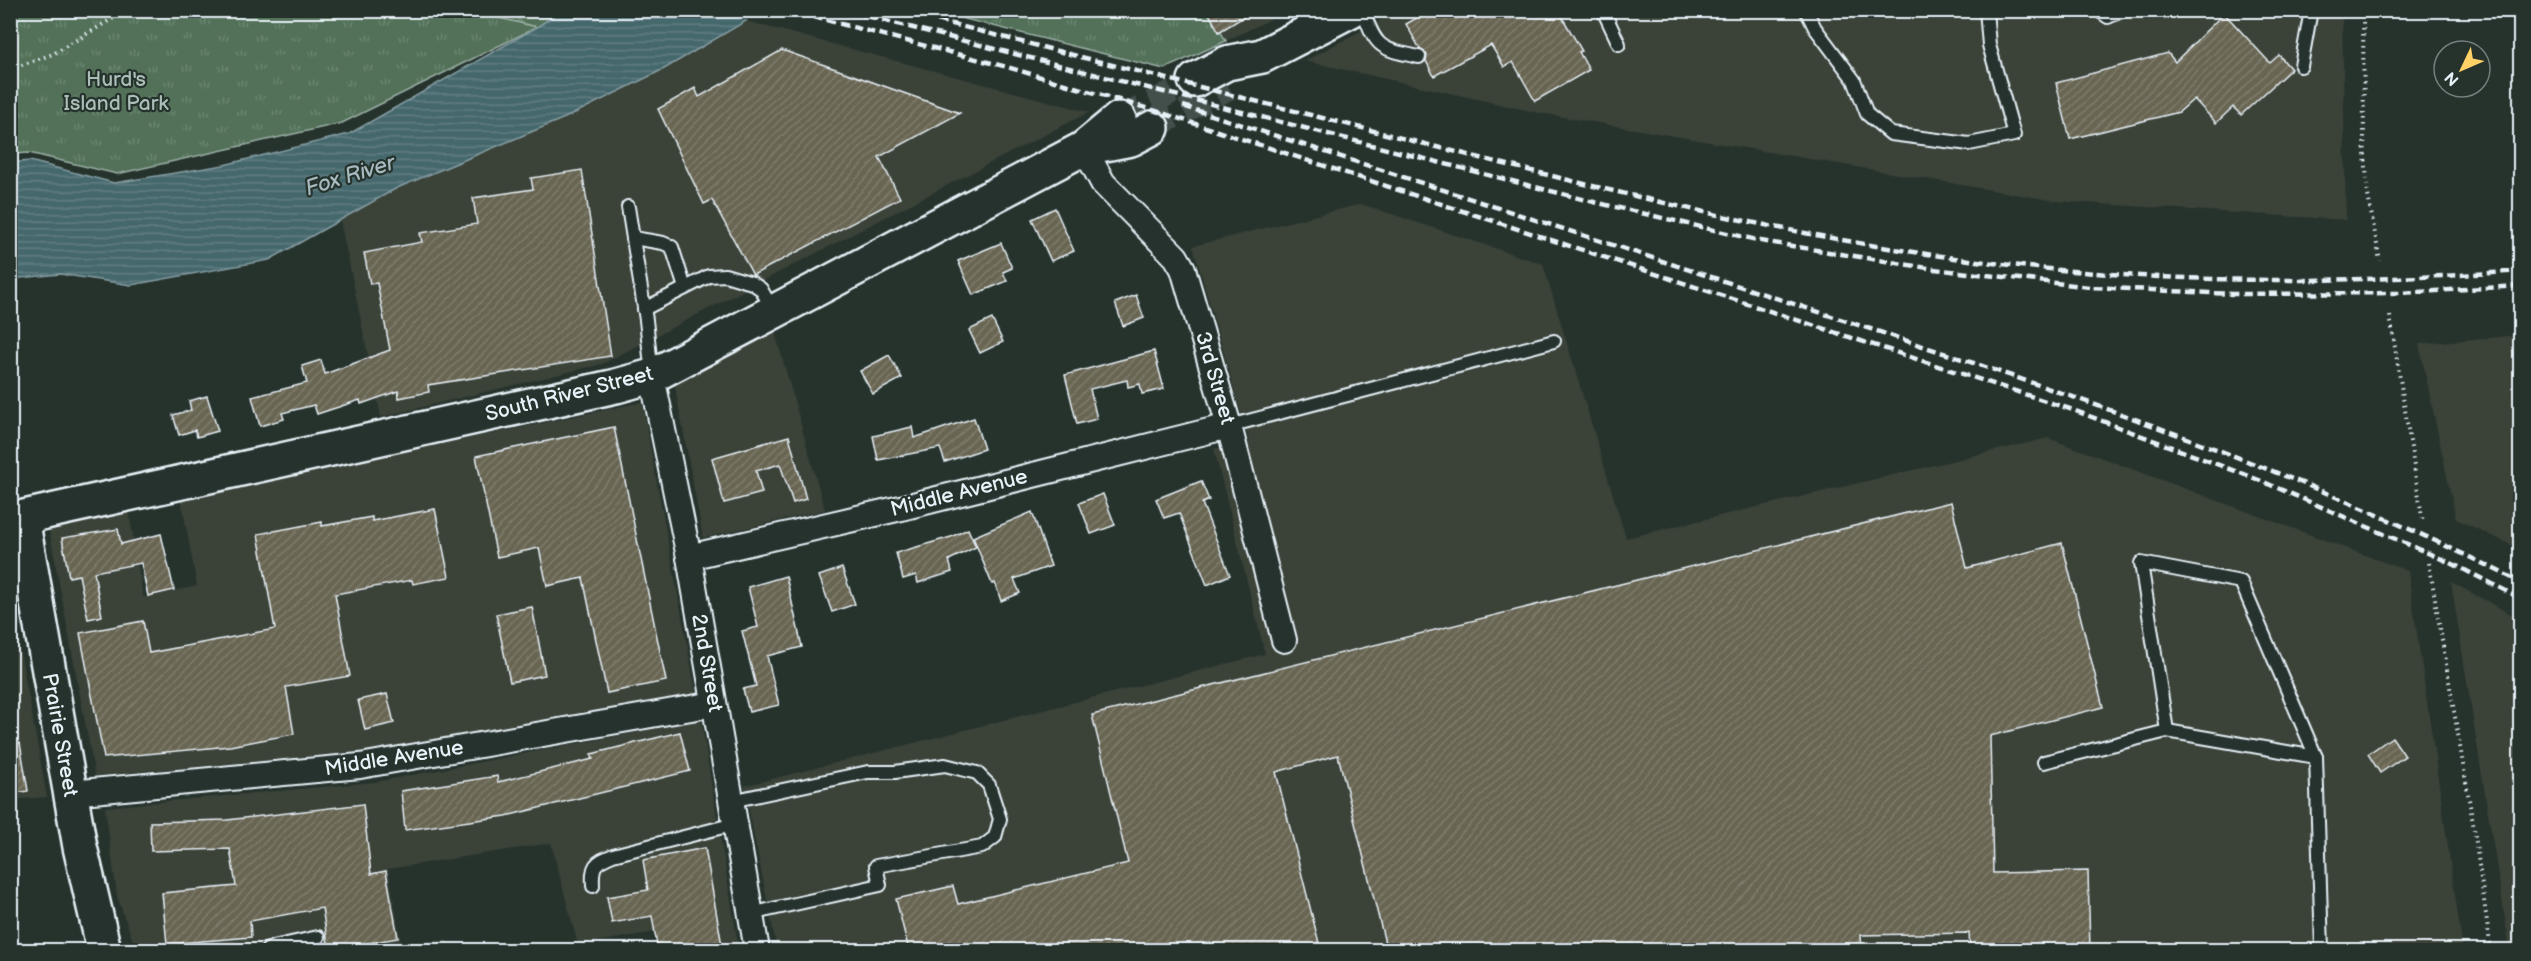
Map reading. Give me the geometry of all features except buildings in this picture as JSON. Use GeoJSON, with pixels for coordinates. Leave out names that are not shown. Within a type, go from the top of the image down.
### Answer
{"type":"FeatureCollection","features":[{"type":"Feature","properties":{"kind":"street"},"geometry":{"type":"LineString","coordinates":[[1195,80],[1227,63],[1262,56],[1351,10]]}},
{"type":"Feature","properties":{"kind":"street"},"geometry":{"type":"LineString","coordinates":[[1229,88],[1239,83],[1262,56]]}},
{"type":"Feature","properties":{"kind":"street","name":"South River Street"},"geometry":{"type":"LineString","coordinates":[[16,519],[616,386],[652,376],[1084,148],[1119,119]]}},
{"type":"Feature","properties":{"kind":"street","name":"South River Street"},"geometry":{"type":"LineString","coordinates":[[1084,148],[1131,139],[1152,128]]}},
{"type":"Feature","properties":{"kind":"street","name":"3rd Street"},"geometry":{"type":"LineString","coordinates":[[1084,148],[1103,183],[1176,257],[1183,270],[1229,426],[1284,640]]}},
{"type":"Feature","properties":{"kind":"street","name":"2nd Street"},"geometry":{"type":"LineString","coordinates":[[652,376],[689,556],[757,951]]}},
{"type":"Feature","properties":{"kind":"street","name":"Middle Avenue"},"geometry":{"type":"LineString","coordinates":[[689,556],[901,508],[1229,426]]}},
{"type":"Feature","properties":{"kind":"street","name":"Prairie Street"},"geometry":{"type":"LineString","coordinates":[[16,519],[93,911],[104,951]]}},
{"type":"Feature","properties":{"kind":"street","name":"Middle Avenue"},"geometry":{"type":"LineString","coordinates":[[71,793],[360,766],[714,704]]}},
{"type":"Feature","properties":{"kind":"lane"},"geometry":{"type":"LineString","coordinates":[[1363,10],[1371,35],[1383,47],[1419,57]]}},
{"type":"Feature","properties":{"kind":"lane"},"geometry":{"type":"LineString","coordinates":[[1603,10],[1619,44]]}},
{"type":"Feature","properties":{"kind":"lane"},"geometry":{"type":"LineString","coordinates":[[1806,10],[1815,28],[1854,80],[1867,114],[1891,134],[1969,144],[2014,135],[1989,45],[1986,10]]}},
{"type":"Feature","properties":{"kind":"lane"},"geometry":{"type":"LineString","coordinates":[[2098,10],[2108,17],[2123,10]]}},
{"type":"Feature","properties":{"kind":"lane"},"geometry":{"type":"LineString","coordinates":[[2301,66],[2311,10]]}},
{"type":"Feature","properties":{"kind":"lane"},"geometry":{"type":"LineString","coordinates":[[628,207],[652,376]]}},
{"type":"Feature","properties":{"kind":"lane"},"geometry":{"type":"LineString","coordinates":[[633,238],[663,243],[672,247],[685,288]]}},
{"type":"Feature","properties":{"kind":"lane"},"geometry":{"type":"LineString","coordinates":[[644,309],[709,276],[725,275],[752,283],[761,289],[774,311]]}},
{"type":"Feature","properties":{"kind":"lane"},"geometry":{"type":"LineString","coordinates":[[1229,426],[1554,341]]}},
{"type":"Feature","properties":{"kind":"lane"},"geometry":{"type":"LineString","coordinates":[[2167,731],[2141,563],[2241,582],[2316,757],[2322,951]]}},
{"type":"Feature","properties":{"kind":"lane"},"geometry":{"type":"LineString","coordinates":[[2044,762],[2167,731],[2316,757]]}},
{"type":"Feature","properties":{"kind":"lane"},"geometry":{"type":"LineString","coordinates":[[593,886],[592,870],[597,862],[613,855],[733,812],[868,772],[896,772],[945,765],[977,773],[989,785],[1000,819],[995,837],[982,847],[876,866],[880,885],[750,914]]}},
{"type":"Feature","properties":{"kind":"lane"},"geometry":{"type":"LineString","coordinates":[[267,951],[273,947],[318,937]]}},
{"type":"Feature","properties":{"kind":"path"},"geometry":{"type":"LineString","coordinates":[[10,69],[52,54],[127,10]]}},
{"type":"Feature","properties":{"kind":"path"},"geometry":{"type":"LineString","coordinates":[[2363,10],[2364,151],[2368,195],[2380,261]]}},
{"type":"Feature","properties":{"kind":"path"},"geometry":{"type":"LineString","coordinates":[[2390,316],[2423,523]]}},
{"type":"Feature","properties":{"kind":"path"},"geometry":{"type":"LineString","coordinates":[[2429,563],[2474,829],[2491,951]]}},
{"type":"Feature","properties":{"kind":"shaded area"},"geometry":{"type":"Polygon","coordinates":[[[1399,10],[2342,11],[2346,220],[2055,201],[1540,113],[1305,61],[1399,10]]]}},
{"type":"Feature","properties":{"kind":"shaded area"},"geometry":{"type":"Polygon","coordinates":[[[1209,11],[1287,11],[1226,41],[1209,11]]]}},
{"type":"Feature","properties":{"kind":"shaded area"},"geometry":{"type":"Polygon","coordinates":[[[746,21],[1089,112],[602,364],[381,417],[340,220],[397,188],[567,117],[664,69],[746,21]]]}},
{"type":"Feature","properties":{"kind":"shaded area"},"geometry":{"type":"Polygon","coordinates":[[[1361,204],[1543,264],[1626,538],[2048,438],[2408,571],[2463,950],[777,950],[744,786],[1265,654],[1214,449],[1249,441],[1193,246],[1361,204]]]}},
{"type":"Feature","properties":{"kind":"shaded area"},"geometry":{"type":"Polygon","coordinates":[[[773,325],[825,510],[703,538],[674,381],[773,325]]]}},
{"type":"Feature","properties":{"kind":"shaded area"},"geometry":{"type":"Polygon","coordinates":[[[2520,335],[2520,549],[2456,519],[2419,344],[2520,335]]]}},
{"type":"Feature","properties":{"kind":"shaded area"},"geometry":{"type":"Polygon","coordinates":[[[642,402],[697,697],[359,752],[95,776],[49,529],[129,511],[143,597],[197,586],[181,499],[642,402]]]}},
{"type":"Feature","properties":{"kind":"shaded area"},"geometry":{"type":"Polygon","coordinates":[[[2451,582],[2520,619],[2520,950],[2510,950],[2451,582]]]}},
{"type":"Feature","properties":{"kind":"shaded area"},"geometry":{"type":"Polygon","coordinates":[[[10,599],[29,699],[47,797],[11,800],[10,599]]]}},
{"type":"Feature","properties":{"kind":"shaded area"},"geometry":{"type":"Polygon","coordinates":[[[701,720],[739,950],[658,950],[655,932],[578,945],[551,843],[388,869],[401,943],[447,940],[450,950],[136,950],[117,896],[105,807],[375,782],[701,720]]]}},
{"type":"Feature","properties":{"kind":"green space","name":"Hurd's Island Park"},"geometry":{"type":"Polygon","coordinates":[[[465,10],[537,27],[342,123],[117,174],[29,153],[11,154],[11,11],[465,10]]]}},
{"type":"Feature","properties":{"kind":"green space"},"geometry":{"type":"Polygon","coordinates":[[[465,11],[561,11],[537,27],[465,11]]]}},
{"type":"Feature","properties":{"kind":"green space"},"geometry":{"type":"Polygon","coordinates":[[[933,11],[1209,11],[1226,41],[1164,69],[933,11]]]}},
{"type":"Feature","properties":{"kind":"water","name":"Fox River"},"geometry":{"type":"Polygon","coordinates":[[[561,11],[757,11],[746,21],[664,69],[567,117],[397,188],[269,260],[131,285],[60,274],[11,279],[11,163],[30,161],[114,183],[224,165],[349,134],[561,11]]]}},
{"type":"Feature","properties":{"kind":"pier"},"geometry":{"type":"Polygon","coordinates":[[[709,10],[760,10],[750,21],[709,11],[709,10]]]}},
{"type":"Feature","properties":{"kind":"tunnel"},"geometry":{"type":"LineString","coordinates":[[1119,119],[1195,80]]}},
{"type":"Feature","properties":{"kind":"tunnel"},"geometry":{"type":"LineString","coordinates":[[1152,128],[1229,88]]}},
{"type":"Feature","properties":{"kind":"railway"},"geometry":{"type":"LineString","coordinates":[[787,10],[1007,67],[1156,111],[2073,410],[2259,480],[2451,563],[2520,598]]}},
{"type":"Feature","properties":{"kind":"railway"},"geometry":{"type":"LineString","coordinates":[[843,10],[1594,202],[1761,241],[1934,269],[2090,287],[2232,294],[2399,293],[2520,286]]}},
{"type":"Feature","properties":{"kind":"railway"},"geometry":{"type":"LineString","coordinates":[[898,10],[1668,204],[1748,222],[1909,251],[1990,263],[2072,271],[2240,280],[2352,279],[2520,271]]}},
{"type":"Feature","properties":{"kind":"railway"},"geometry":{"type":"LineString","coordinates":[[1183,106],[1828,315],[2093,404],[2266,468],[2436,541],[2520,582]]}}]}
